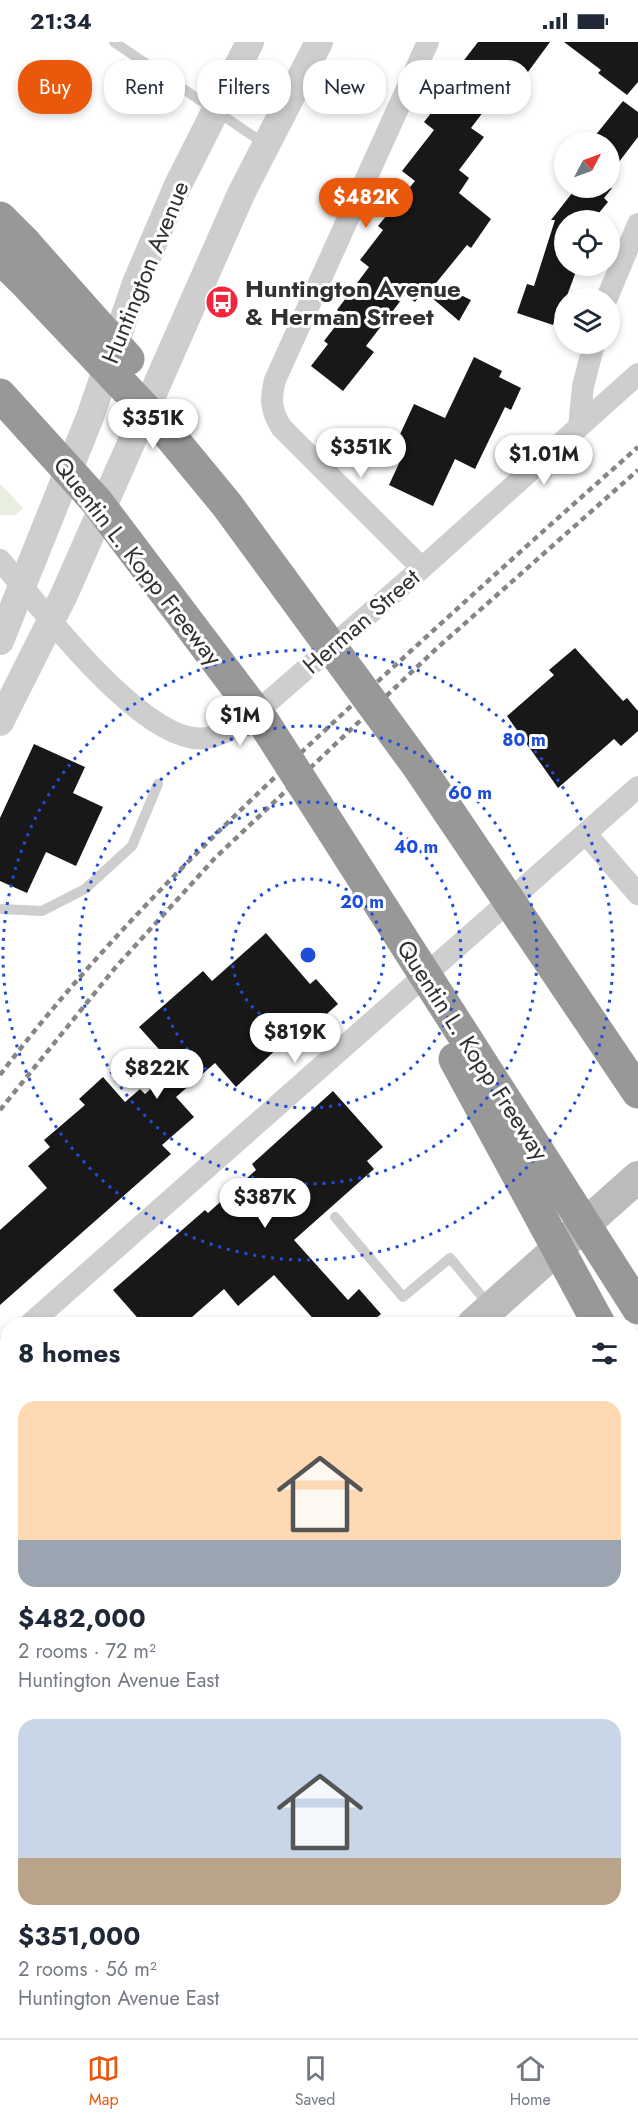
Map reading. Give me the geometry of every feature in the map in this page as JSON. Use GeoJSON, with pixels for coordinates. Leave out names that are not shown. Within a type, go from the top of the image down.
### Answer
{"type":"FeatureCollection","features":[{"type":"Feature","properties":{"kind":"highway"},"geometry":{"type":"LineString","coordinates":[[0,218],[15,259],[100,325],[145,379],[190,439],[309,615],[418,766],[605,1017],[638,1055]]}},
{"type":"Feature","properties":{"kind":"highway","name":"Quentin L. Kopp Freeway"},"geometry":{"type":"LineString","coordinates":[[0,395],[97,502],[264,723],[638,1308]]}},
{"type":"Feature","properties":{"kind":"highway"},"geometry":{"type":"LineString","coordinates":[[418,766],[638,1092]]}},
{"type":"Feature","properties":{"kind":"highway"},"geometry":{"type":"LineString","coordinates":[[326,820],[595,1317]]}},
{"type":"Feature","properties":{"kind":"main road"},"geometry":{"type":"LineString","coordinates":[[482,1316],[638,1178]]}},
{"type":"Feature","properties":{"kind":"street","name":"Huntington Avenue"},"geometry":{"type":"LineString","coordinates":[[241,60],[250,42]]}},
{"type":"Feature","properties":{"kind":"street"},"geometry":{"type":"LineString","coordinates":[[0,722],[52,620],[265,144],[319,42]]}},
{"type":"Feature","properties":{"kind":"street"},"geometry":{"type":"LineString","coordinates":[[422,568],[281,427],[272,411],[271,397],[275,380],[428,42]]}},
{"type":"Feature","properties":{"kind":"street","name":"Huntington Avenue"},"geometry":{"type":"LineString","coordinates":[[0,640],[90,417],[135,283],[213,114]]}},
{"type":"Feature","properties":{"kind":"street"},"geometry":{"type":"LineString","coordinates":[[611,288],[638,224]]}},
{"type":"Feature","properties":{"kind":"street"},"geometry":{"type":"LineString","coordinates":[[579,427],[584,386],[592,354]]}},
{"type":"Feature","properties":{"kind":"street","name":"Herman Street"},"geometry":{"type":"LineString","coordinates":[[0,560],[76,649],[134,707],[156,725],[181,735],[205,738],[230,730],[252,716],[422,568],[638,374]]}},
{"type":"Feature","properties":{"kind":"street"},"geometry":{"type":"LineString","coordinates":[[38,1317],[586,834],[635,796]]}},
{"type":"Feature","properties":{"kind":"street"},"geometry":{"type":"LineString","coordinates":[[586,834],[638,894]]}},
{"type":"Feature","properties":{"kind":"lane"},"geometry":{"type":"LineString","coordinates":[[114,42],[197,99]]}},
{"type":"Feature","properties":{"kind":"lane"},"geometry":{"type":"LineString","coordinates":[[219,114],[265,144]]}},
{"type":"Feature","properties":{"kind":"lane"},"geometry":{"type":"LineString","coordinates":[[0,909],[42,911],[85,890],[132,846],[158,784]]}},
{"type":"Feature","properties":{"kind":"lane"},"geometry":{"type":"LineString","coordinates":[[335,1217],[403,1297],[450,1258],[482,1316]]}},
{"type":"Feature","properties":{"kind":"green space"},"geometry":{"type":"Polygon","coordinates":[[[0,484],[23,508],[15,515],[0,515],[0,484]]]}},
{"type":"Feature","properties":{"kind":"building"},"geometry":{"type":"Polygon","coordinates":[[[478,42],[550,42],[531,68],[531,60],[464,60],[478,42]]]}},
{"type":"Feature","properties":{"kind":"building"},"geometry":{"type":"Polygon","coordinates":[[[564,42],[638,42],[638,82],[627,95],[598,73],[601,70],[564,42]]]}},
{"type":"Feature","properties":{"kind":"building"},"geometry":{"type":"Polygon","coordinates":[[[623,101],[638,112],[638,137],[620,161],[620,132],[598,132],[623,101]]]}},
{"type":"Feature","properties":{"kind":"building"},"geometry":{"type":"Polygon","coordinates":[[[430,114],[482,114],[471,128],[484,137],[459,170],[469,178],[459,193],[491,219],[471,248],[467,245],[436,283],[471,300],[459,321],[424,291],[415,302],[405,295],[366,346],[374,352],[343,391],[311,366],[328,344],[324,341],[344,315],[337,310],[369,267],[360,260],[383,230],[378,226],[415,181],[402,171],[434,130],[424,122],[430,114]]]}},
{"type":"Feature","properties":{"kind":"building"},"geometry":{"type":"Polygon","coordinates":[[[568,198],[604,198],[608,202],[601,210],[559,210],[568,198]]]}},
{"type":"Feature","properties":{"kind":"building"},"geometry":{"type":"Polygon","coordinates":[[[554,223],[554,276],[574,276],[570,288],[554,288],[553,325],[517,313],[527,284],[534,286],[554,223]]]}},
{"type":"Feature","properties":{"kind":"building"},"geometry":{"type":"Polygon","coordinates":[[[474,357],[502,371],[499,377],[521,388],[511,410],[505,407],[475,469],[455,459],[433,506],[389,485],[406,448],[396,443],[414,404],[445,418],[474,357]]]}},
{"type":"Feature","properties":{"kind":"building"},"geometry":{"type":"Polygon","coordinates":[[[575,648],[623,701],[627,698],[638,711],[638,731],[621,746],[614,739],[558,788],[507,716],[554,675],[549,670],[575,648]]]}},
{"type":"Feature","properties":{"kind":"building"},"geometry":{"type":"Polygon","coordinates":[[[34,744],[85,767],[73,793],[103,807],[76,866],[46,852],[27,893],[0,881],[0,818],[34,744]]]}},
{"type":"Feature","properties":{"kind":"building"},"geometry":{"type":"Polygon","coordinates":[[[266,933],[310,984],[316,979],[338,1004],[303,1035],[298,1029],[236,1087],[215,1063],[176,1097],[194,1117],[162,1145],[171,1154],[0,1305],[0,1230],[47,1188],[28,1166],[50,1147],[44,1140],[85,1105],[79,1099],[103,1077],[125,1102],[140,1089],[145,1094],[175,1067],[139,1027],[203,971],[212,981],[266,933]]]}},
{"type":"Feature","properties":{"kind":"building"},"geometry":{"type":"Polygon","coordinates":[[[333,1091],[383,1147],[367,1161],[374,1169],[294,1240],[348,1300],[359,1289],[381,1314],[377,1317],[312,1317],[274,1275],[238,1306],[224,1289],[192,1317],[137,1317],[113,1290],[205,1210],[208,1213],[256,1170],[252,1164],[333,1091]]]}},
{"type":"Feature","properties":{"kind":"railway"},"geometry":{"type":"LineString","coordinates":[[0,1075],[70,988],[146,905],[225,825],[388,672],[638,447]]}},
{"type":"Feature","properties":{"kind":"railway"},"geometry":{"type":"LineString","coordinates":[[0,1110],[115,968],[215,858],[436,649],[638,470]]}},
{"type":"Feature","properties":{"kind":"place","name":"Huntington Avenue & Herman Street"},"geometry":{"type":"Point","coordinates":[222,302]}}]}
